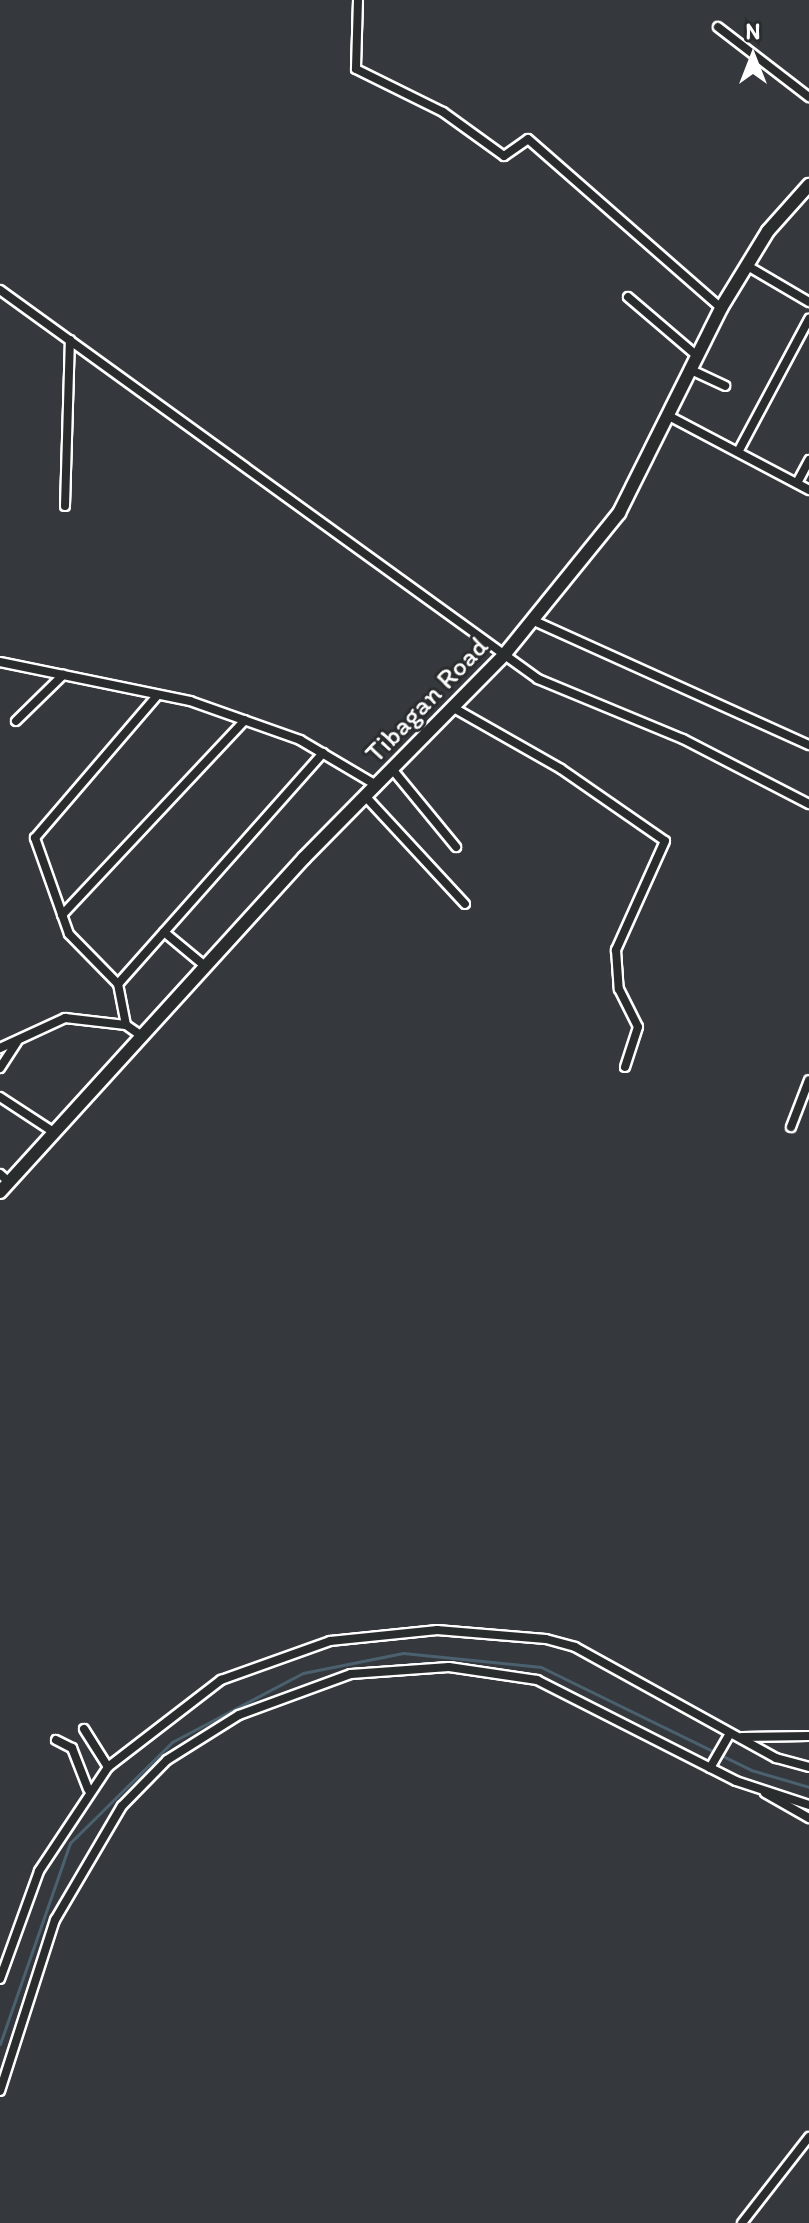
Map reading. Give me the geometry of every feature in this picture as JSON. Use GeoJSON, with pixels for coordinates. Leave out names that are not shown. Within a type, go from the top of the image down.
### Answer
{"type":"FeatureCollection","features":[{"type":"Feature","properties":{"kind":"main road","name":"Tibagan Road"},"geometry":{"type":"LineString","coordinates":[[3,1183],[55,1133],[205,966],[365,796],[504,655],[619,513],[721,308],[746,265],[809,185]]}},
{"type":"Feature","properties":{"kind":"street"},"geometry":{"type":"LineString","coordinates":[[358,0],[356,69],[443,112],[505,157],[528,139],[721,308]]}},
{"type":"Feature","properties":{"kind":"street"},"geometry":{"type":"LineString","coordinates":[[718,27],[809,97]]}},
{"type":"Feature","properties":{"kind":"street"},"geometry":{"type":"LineString","coordinates":[[746,265],[809,302]]}},
{"type":"Feature","properties":{"kind":"street"},"geometry":{"type":"LineString","coordinates":[[0,290],[504,655],[552,686],[683,739],[809,804]]}},
{"type":"Feature","properties":{"kind":"street"},"geometry":{"type":"LineString","coordinates":[[628,297],[696,355]]}},
{"type":"Feature","properties":{"kind":"street"},"geometry":{"type":"LineString","coordinates":[[738,452],[809,319]]}},
{"type":"Feature","properties":{"kind":"street"},"geometry":{"type":"LineString","coordinates":[[65,506],[70,340]]}},
{"type":"Feature","properties":{"kind":"street"},"geometry":{"type":"LineString","coordinates":[[689,369],[725,386]]}},
{"type":"Feature","properties":{"kind":"street"},"geometry":{"type":"LineString","coordinates":[[667,415],[809,490]]}},
{"type":"Feature","properties":{"kind":"street"},"geometry":{"type":"LineString","coordinates":[[797,483],[809,460]]}},
{"type":"Feature","properties":{"kind":"street"},"geometry":{"type":"LineString","coordinates":[[532,620],[809,745]]}},
{"type":"Feature","properties":{"kind":"street"},"geometry":{"type":"LineString","coordinates":[[0,662],[245,720],[323,753],[376,785]]}},
{"type":"Feature","properties":{"kind":"street"},"geometry":{"type":"LineString","coordinates":[[16,721],[63,675]]}},
{"type":"Feature","properties":{"kind":"street"},"geometry":{"type":"LineString","coordinates":[[126,1025],[118,984],[75,942],[62,915],[35,833],[156,697]]}},
{"type":"Feature","properties":{"kind":"street"},"geometry":{"type":"LineString","coordinates":[[452,707],[561,769],[665,841],[616,950],[619,989],[639,1031],[625,1067]]}},
{"type":"Feature","properties":{"kind":"street"},"geometry":{"type":"LineString","coordinates":[[62,915],[245,720]]}},
{"type":"Feature","properties":{"kind":"street"},"geometry":{"type":"LineString","coordinates":[[118,984],[323,753]]}},
{"type":"Feature","properties":{"kind":"street"},"geometry":{"type":"LineString","coordinates":[[392,769],[456,847]]}},
{"type":"Feature","properties":{"kind":"street"},"geometry":{"type":"LineString","coordinates":[[365,796],[465,904]]}},
{"type":"Feature","properties":{"kind":"street"},"geometry":{"type":"LineString","coordinates":[[164,932],[205,966]]}},
{"type":"Feature","properties":{"kind":"street"},"geometry":{"type":"LineString","coordinates":[[0,1048],[65,1018],[126,1025],[142,1036]]}},
{"type":"Feature","properties":{"kind":"street"},"geometry":{"type":"LineString","coordinates":[[0,1068],[18,1040]]}},
{"type":"Feature","properties":{"kind":"street"},"geometry":{"type":"LineString","coordinates":[[791,1127],[809,1080]]}},
{"type":"Feature","properties":{"kind":"street"},"geometry":{"type":"LineString","coordinates":[[0,1097],[55,1133]]}},
{"type":"Feature","properties":{"kind":"street"},"geometry":{"type":"LineString","coordinates":[[0,1979],[39,1871],[88,1789],[153,1725],[221,1680],[293,1652],[374,1633],[469,1631],[561,1643],[732,1735],[809,1767]]}},
{"type":"Feature","properties":{"kind":"street"},"geometry":{"type":"LineString","coordinates":[[0,2091],[55,1920],[93,1849],[167,1760],[239,1715],[351,1674],[409,1667],[501,1672],[568,1694],[764,1792],[809,1805]]}},
{"type":"Feature","properties":{"kind":"street"},"geometry":{"type":"LineString","coordinates":[[84,1729],[108,1767]]}},
{"type":"Feature","properties":{"kind":"street"},"geometry":{"type":"LineString","coordinates":[[712,1765],[732,1735],[809,1736]]}},
{"type":"Feature","properties":{"kind":"street"},"geometry":{"type":"LineString","coordinates":[[56,1740],[72,1748],[88,1789]]}},
{"type":"Feature","properties":{"kind":"street"},"geometry":{"type":"LineString","coordinates":[[764,1792],[779,1807],[809,1818]]}},
{"type":"Feature","properties":{"kind":"street"},"geometry":{"type":"LineString","coordinates":[[742,2223],[809,2137]]}},
{"type":"Feature","properties":{"kind":"waterway"},"geometry":{"type":"LineString","coordinates":[[0,2044],[70,1843],[172,1742],[303,1673],[403,1653],[541,1667],[751,1770],[809,1787]]}}]}
